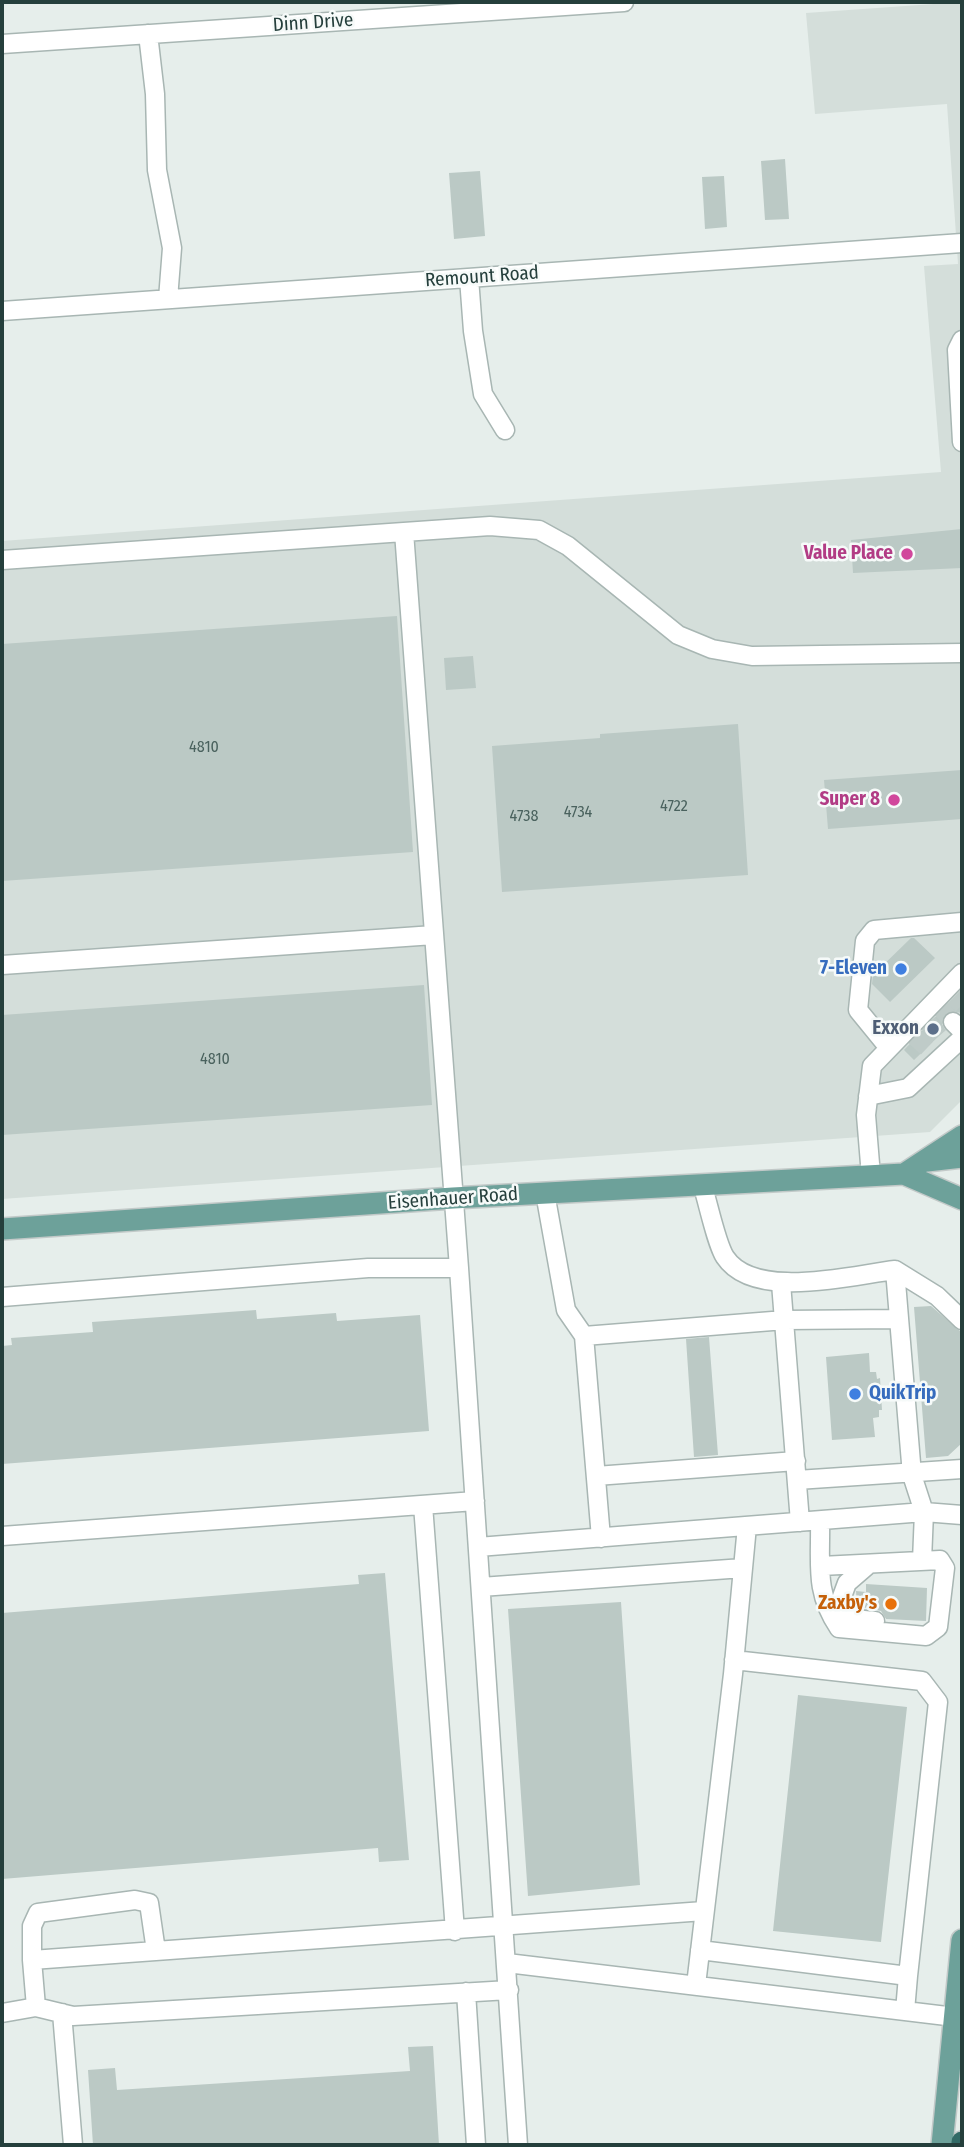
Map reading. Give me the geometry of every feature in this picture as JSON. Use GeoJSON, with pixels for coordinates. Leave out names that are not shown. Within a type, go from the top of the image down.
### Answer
{"type":"FeatureCollection","features":[{"type":"Feature","properties":{"kind":"main road"},"geometry":{"type":"LineString","coordinates":[[913,1168],[962,1136]]}},
{"type":"Feature","properties":{"kind":"main road","name":"Eisenhauer Road"},"geometry":{"type":"LineString","coordinates":[[2,1229],[453,1198],[871,1176],[962,1157]]}},
{"type":"Feature","properties":{"kind":"main road","name":"Eisenhauer Road"},"geometry":{"type":"LineString","coordinates":[[913,1168],[931,1185],[962,1183]]}},
{"type":"Feature","properties":{"kind":"main road"},"geometry":{"type":"LineString","coordinates":[[931,1185],[962,1199]]}},
{"type":"Feature","properties":{"kind":"main road"},"geometry":{"type":"LineString","coordinates":[[942,2145],[962,1940]]}},
{"type":"Feature","properties":{"kind":"street","name":"Dinn Drive"},"geometry":{"type":"LineString","coordinates":[[2,44],[624,2]]}},
{"type":"Feature","properties":{"kind":"street"},"geometry":{"type":"LineString","coordinates":[[148,34],[155,94],[157,170],[172,248],[169,299]]}},
{"type":"Feature","properties":{"kind":"street","name":"Remount Road"},"geometry":{"type":"LineString","coordinates":[[2,311],[962,243]]}},
{"type":"Feature","properties":{"kind":"street"},"geometry":{"type":"LineString","coordinates":[[469,278],[472,331],[483,394],[505,430]]}},
{"type":"Feature","properties":{"kind":"street"},"geometry":{"type":"LineString","coordinates":[[962,340],[957,350],[962,442]]}},
{"type":"Feature","properties":{"kind":"street"},"geometry":{"type":"LineString","coordinates":[[2,560],[490,526],[539,530],[568,546],[678,635],[712,649],[752,656],[962,653]]}},
{"type":"Feature","properties":{"kind":"street"},"geometry":{"type":"LineString","coordinates":[[404,532],[459,1268],[518,2145]]}},
{"type":"Feature","properties":{"kind":"street"},"geometry":{"type":"LineString","coordinates":[[889,1048],[858,1010],[865,941],[874,930],[960,919]]}},
{"type":"Feature","properties":{"kind":"street"},"geometry":{"type":"LineString","coordinates":[[2,965],[434,934]]}},
{"type":"Feature","properties":{"kind":"street"},"geometry":{"type":"LineString","coordinates":[[868,1096],[908,1088],[962,975]]}},
{"type":"Feature","properties":{"kind":"street"},"geometry":{"type":"LineString","coordinates":[[871,1176],[866,1115],[872,1066],[889,1048],[939,1025]]}},
{"type":"Feature","properties":{"kind":"street"},"geometry":{"type":"LineString","coordinates":[[702,1184],[724,1255],[739,1272],[757,1280],[781,1283],[895,1270],[937,1296],[962,1320]]}},
{"type":"Feature","properties":{"kind":"street"},"geometry":{"type":"LineString","coordinates":[[545,1193],[566,1310],[584,1336],[601,1538]]}},
{"type":"Feature","properties":{"kind":"street"},"geometry":{"type":"LineString","coordinates":[[2,1297],[368,1268],[459,1268]]}},
{"type":"Feature","properties":{"kind":"street"},"geometry":{"type":"LineString","coordinates":[[895,1270],[912,1475],[924,1512],[922,1561]]}},
{"type":"Feature","properties":{"kind":"street"},"geometry":{"type":"LineString","coordinates":[[781,1283],[800,1522]]}},
{"type":"Feature","properties":{"kind":"street"},"geometry":{"type":"LineString","coordinates":[[584,1336],[785,1320],[899,1319]]}},
{"type":"Feature","properties":{"kind":"street"},"geometry":{"type":"LineString","coordinates":[[596,1476],[796,1461]]}},
{"type":"Feature","properties":{"kind":"street"},"geometry":{"type":"LineString","coordinates":[[797,1480],[912,1475],[962,1469]]}},
{"type":"Feature","properties":{"kind":"street"},"geometry":{"type":"LineString","coordinates":[[2,1536],[474,1501]]}},
{"type":"Feature","properties":{"kind":"street"},"geometry":{"type":"LineString","coordinates":[[424,1505],[455,1931]]}},
{"type":"Feature","properties":{"kind":"street"},"geometry":{"type":"LineString","coordinates":[[478,1547],[924,1512],[962,1515]]}},
{"type":"Feature","properties":{"kind":"street"},"geometry":{"type":"LineString","coordinates":[[820,1521],[821,1592],[825,1608],[839,1628],[926,1636],[938,1627],[945,1568],[940,1560],[821,1566]]}},
{"type":"Feature","properties":{"kind":"street"},"geometry":{"type":"LineString","coordinates":[[696,1985],[747,1526]]}},
{"type":"Feature","properties":{"kind":"street"},"geometry":{"type":"LineString","coordinates":[[869,1564],[848,1583],[840,1602],[846,1614],[859,1620],[938,1627]]}},
{"type":"Feature","properties":{"kind":"street"},"geometry":{"type":"LineString","coordinates":[[481,1587],[743,1568]]}},
{"type":"Feature","properties":{"kind":"street"},"geometry":{"type":"LineString","coordinates":[[734,1660],[922,1681],[938,1702],[905,2011]]}},
{"type":"Feature","properties":{"kind":"street"},"geometry":{"type":"LineString","coordinates":[[36,2007],[32,1926],[38,1913],[135,1900],[149,1903],[156,1951]]}},
{"type":"Feature","properties":{"kind":"street"},"geometry":{"type":"LineString","coordinates":[[33,1959],[455,1931],[704,1911]]}},
{"type":"Feature","properties":{"kind":"street"},"geometry":{"type":"LineString","coordinates":[[700,1950],[908,1976]]}},
{"type":"Feature","properties":{"kind":"street"},"geometry":{"type":"LineString","coordinates":[[507,1963],[955,2017]]}},
{"type":"Feature","properties":{"kind":"street"},"geometry":{"type":"LineString","coordinates":[[2,2013],[36,2007],[62,2014],[87,2016],[509,1990]]}},
{"type":"Feature","properties":{"kind":"street"},"geometry":{"type":"LineString","coordinates":[[466,1992],[476,2145]]}},
{"type":"Feature","properties":{"kind":"street"},"geometry":{"type":"LineString","coordinates":[[62,2014],[73,2145]]}},
{"type":"Feature","properties":{"kind":"shaded area"},"geometry":{"type":"Polygon","coordinates":[[[962,2],[962,1100],[930,1132],[2,1199],[2,541],[941,472],[924,266],[958,264],[947,104],[815,114],[806,13],[962,2]]]}},
{"type":"Feature","properties":{"kind":"building"},"geometry":{"type":"Polygon","coordinates":[[[785,159],[789,219],[765,220],[761,161],[785,159]]]}},
{"type":"Feature","properties":{"kind":"building"},"geometry":{"type":"Polygon","coordinates":[[[480,171],[485,236],[454,239],[449,173],[480,171]]]}},
{"type":"Feature","properties":{"kind":"building"},"geometry":{"type":"Polygon","coordinates":[[[724,176],[727,227],[705,229],[702,177],[724,176]]]}},
{"type":"Feature","properties":{"kind":"building","name":"Value Place"},"geometry":{"type":"Polygon","coordinates":[[[962,529],[962,568],[853,573],[851,540],[962,529]]]}},
{"type":"Feature","properties":{"kind":"building"},"geometry":{"type":"Polygon","coordinates":[[[397,616],[413,852],[2,881],[2,644],[397,616]]]}},
{"type":"Feature","properties":{"kind":"building"},"geometry":{"type":"Polygon","coordinates":[[[473,656],[476,688],[446,690],[444,658],[473,656]]]}},
{"type":"Feature","properties":{"kind":"building"},"geometry":{"type":"Polygon","coordinates":[[[738,724],[748,875],[502,892],[492,746],[600,738],[600,734],[738,724]]]}},
{"type":"Feature","properties":{"kind":"building","name":"Super 8"},"geometry":{"type":"Polygon","coordinates":[[[962,770],[962,819],[828,829],[824,780],[962,770]]]}},
{"type":"Feature","properties":{"kind":"building","name":"7-Eleven"},"geometry":{"type":"Polygon","coordinates":[[[911,938],[935,958],[890,1002],[872,984],[873,975],[911,938]]]}},
{"type":"Feature","properties":{"kind":"building"},"geometry":{"type":"Polygon","coordinates":[[[424,985],[432,1105],[2,1135],[2,1015],[424,985]]]}},
{"type":"Feature","properties":{"kind":"building","name":"Exxon"},"geometry":{"type":"Polygon","coordinates":[[[962,989],[962,1013],[951,1011],[945,1014],[942,1024],[945,1030],[914,1060],[904,1050],[962,989]]]}},
{"type":"Feature","properties":{"kind":"building","name":"QuikTrip"},"geometry":{"type":"Polygon","coordinates":[[[931,1306],[960,1331],[962,1443],[948,1456],[926,1458],[914,1307],[931,1306]]]}},
{"type":"Feature","properties":{"kind":"building"},"geometry":{"type":"Polygon","coordinates":[[[256,1310],[257,1319],[336,1313],[337,1321],[420,1315],[429,1431],[2,1464],[2,1346],[12,1345],[11,1338],[93,1332],[92,1322],[256,1310]]]}},
{"type":"Feature","properties":{"kind":"building"},"geometry":{"type":"Polygon","coordinates":[[[709,1337],[718,1455],[694,1457],[686,1339],[709,1337]]]}},
{"type":"Feature","properties":{"kind":"building","name":"QuikTrip"},"geometry":{"type":"Polygon","coordinates":[[[869,1353],[870,1372],[876,1372],[877,1379],[880,1378],[882,1410],[879,1410],[879,1417],[873,1418],[875,1437],[832,1440],[826,1357],[869,1353]]]}},
{"type":"Feature","properties":{"kind":"building"},"geometry":{"type":"Polygon","coordinates":[[[385,1573],[409,1860],[379,1862],[378,1848],[2,1879],[2,1613],[359,1584],[358,1575],[385,1573]]]}},
{"type":"Feature","properties":{"kind":"building","name":"Zaxby's"},"geometry":{"type":"Polygon","coordinates":[[[866,1584],[927,1588],[926,1621],[886,1619],[881,1611],[857,1606],[856,1591],[866,1592],[866,1584]]]}},
{"type":"Feature","properties":{"kind":"building"},"geometry":{"type":"Polygon","coordinates":[[[621,1602],[640,1885],[528,1896],[508,1609],[621,1602]]]}},
{"type":"Feature","properties":{"kind":"building"},"geometry":{"type":"Polygon","coordinates":[[[798,1695],[907,1707],[881,1942],[773,1931],[798,1695]]]}},
{"type":"Feature","properties":{"kind":"building"},"geometry":{"type":"Polygon","coordinates":[[[433,2046],[439,2145],[93,2145],[88,2070],[115,2068],[117,2090],[410,2071],[408,2047],[433,2046]]]}},
{"type":"Feature","properties":{"kind":"tunnel"},"geometry":{"type":"LineString","coordinates":[[954,997],[962,1005]]}},
{"type":"Feature","properties":{"kind":"tunnel"},"geometry":{"type":"LineString","coordinates":[[941,1009],[953,1022]]}},
{"type":"Feature","properties":{"kind":"tunnel"},"geometry":{"type":"LineString","coordinates":[[928,1023],[939,1036]]}},
{"type":"Feature","properties":{"kind":"tunnel"},"geometry":{"type":"LineString","coordinates":[[914,1036],[927,1048]]}},
{"type":"Feature","properties":{"kind":"place","name":"Value Place"},"geometry":{"type":"Point","coordinates":[907,554]}},
{"type":"Feature","properties":{"kind":"place","name":"Super 8"},"geometry":{"type":"Point","coordinates":[894,800]}},
{"type":"Feature","properties":{"kind":"place","name":"7-Eleven"},"geometry":{"type":"Point","coordinates":[901,969]}},
{"type":"Feature","properties":{"kind":"place","name":"Exxon"},"geometry":{"type":"Point","coordinates":[933,1029]}},
{"type":"Feature","properties":{"kind":"place","name":"QuikTrip"},"geometry":{"type":"Point","coordinates":[855,1394]}},
{"type":"Feature","properties":{"kind":"place","name":"Zaxby's"},"geometry":{"type":"Point","coordinates":[891,1604]}}]}
